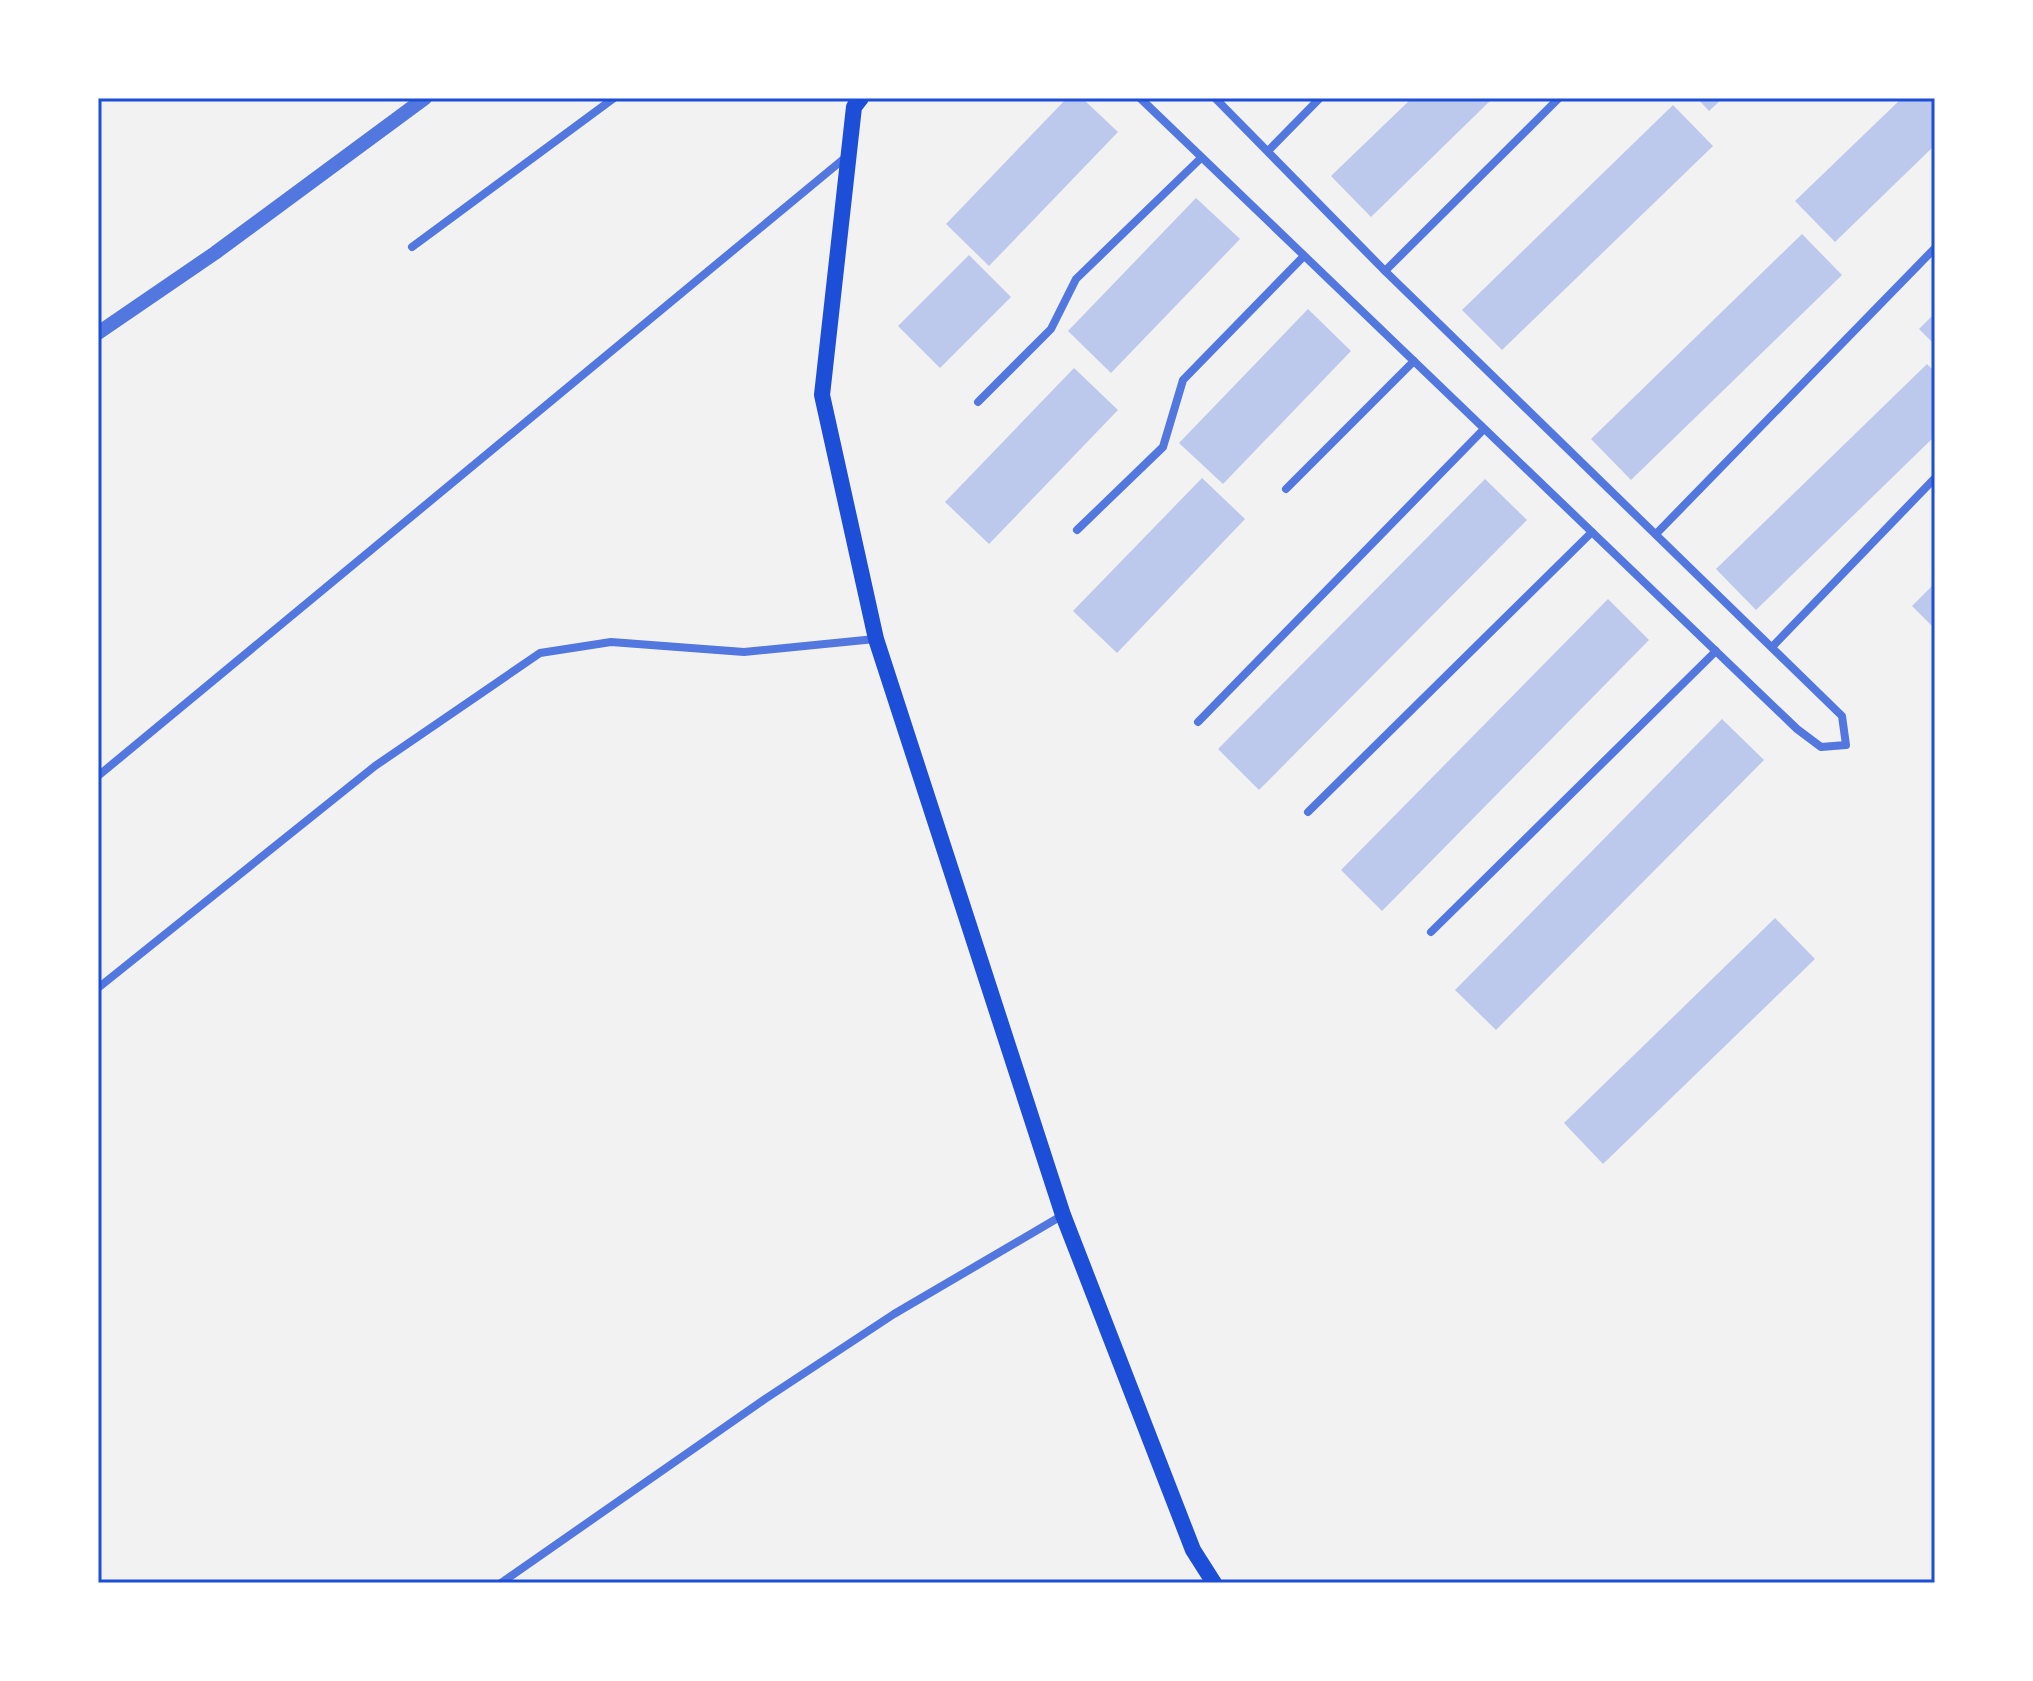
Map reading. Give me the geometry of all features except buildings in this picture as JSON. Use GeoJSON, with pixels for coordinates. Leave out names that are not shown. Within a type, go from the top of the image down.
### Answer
{"type":"FeatureCollection","features":[{"type":"Feature","properties":{"kind":"main road"},"geometry":{"type":"LineString","coordinates":[[856,101],[822,395],[876,639],[1063,1215],[1193,1550],[1214,1583]]}},
{"type":"Feature","properties":{"kind":"street"},"geometry":{"type":"LineString","coordinates":[[98,333],[215,253],[425,98]]}},
{"type":"Feature","properties":{"kind":"street"},"geometry":{"type":"LineString","coordinates":[[412,247],[614,98]]}},
{"type":"Feature","properties":{"kind":"street"},"geometry":{"type":"LineString","coordinates":[[1140,98],[1797,729],[1821,747],[1846,745],[1842,716],[1385,271],[1215,98]]}},
{"type":"Feature","properties":{"kind":"street"},"geometry":{"type":"LineString","coordinates":[[1268,151],[1320,98]]}},
{"type":"Feature","properties":{"kind":"street"},"geometry":{"type":"LineString","coordinates":[[1385,271],[1559,98]]}},
{"type":"Feature","properties":{"kind":"street"},"geometry":{"type":"LineString","coordinates":[[98,776],[849,155]]}},
{"type":"Feature","properties":{"kind":"street"},"geometry":{"type":"LineString","coordinates":[[978,402],[1051,329],[1076,279],[1201,158]]}},
{"type":"Feature","properties":{"kind":"street"},"geometry":{"type":"LineString","coordinates":[[1656,534],[1935,248]]}},
{"type":"Feature","properties":{"kind":"street"},"geometry":{"type":"LineString","coordinates":[[1077,530],[1163,447],[1183,380],[1304,256]]}},
{"type":"Feature","properties":{"kind":"street"},"geometry":{"type":"LineString","coordinates":[[1286,489],[1414,361]]}},
{"type":"Feature","properties":{"kind":"street"},"geometry":{"type":"LineString","coordinates":[[1198,722],[1484,429]]}},
{"type":"Feature","properties":{"kind":"street"},"geometry":{"type":"LineString","coordinates":[[1772,647],[1935,478]]}},
{"type":"Feature","properties":{"kind":"street"},"geometry":{"type":"LineString","coordinates":[[1308,812],[1592,532]]}},
{"type":"Feature","properties":{"kind":"street"},"geometry":{"type":"LineString","coordinates":[[98,988],[375,766],[540,653],[611,642],[744,652],[876,639]]}},
{"type":"Feature","properties":{"kind":"street"},"geometry":{"type":"LineString","coordinates":[[1431,932],[1716,651]]}},
{"type":"Feature","properties":{"kind":"street"},"geometry":{"type":"LineString","coordinates":[[501,1583],[765,1399],[894,1314],[1063,1215]]}}]}
